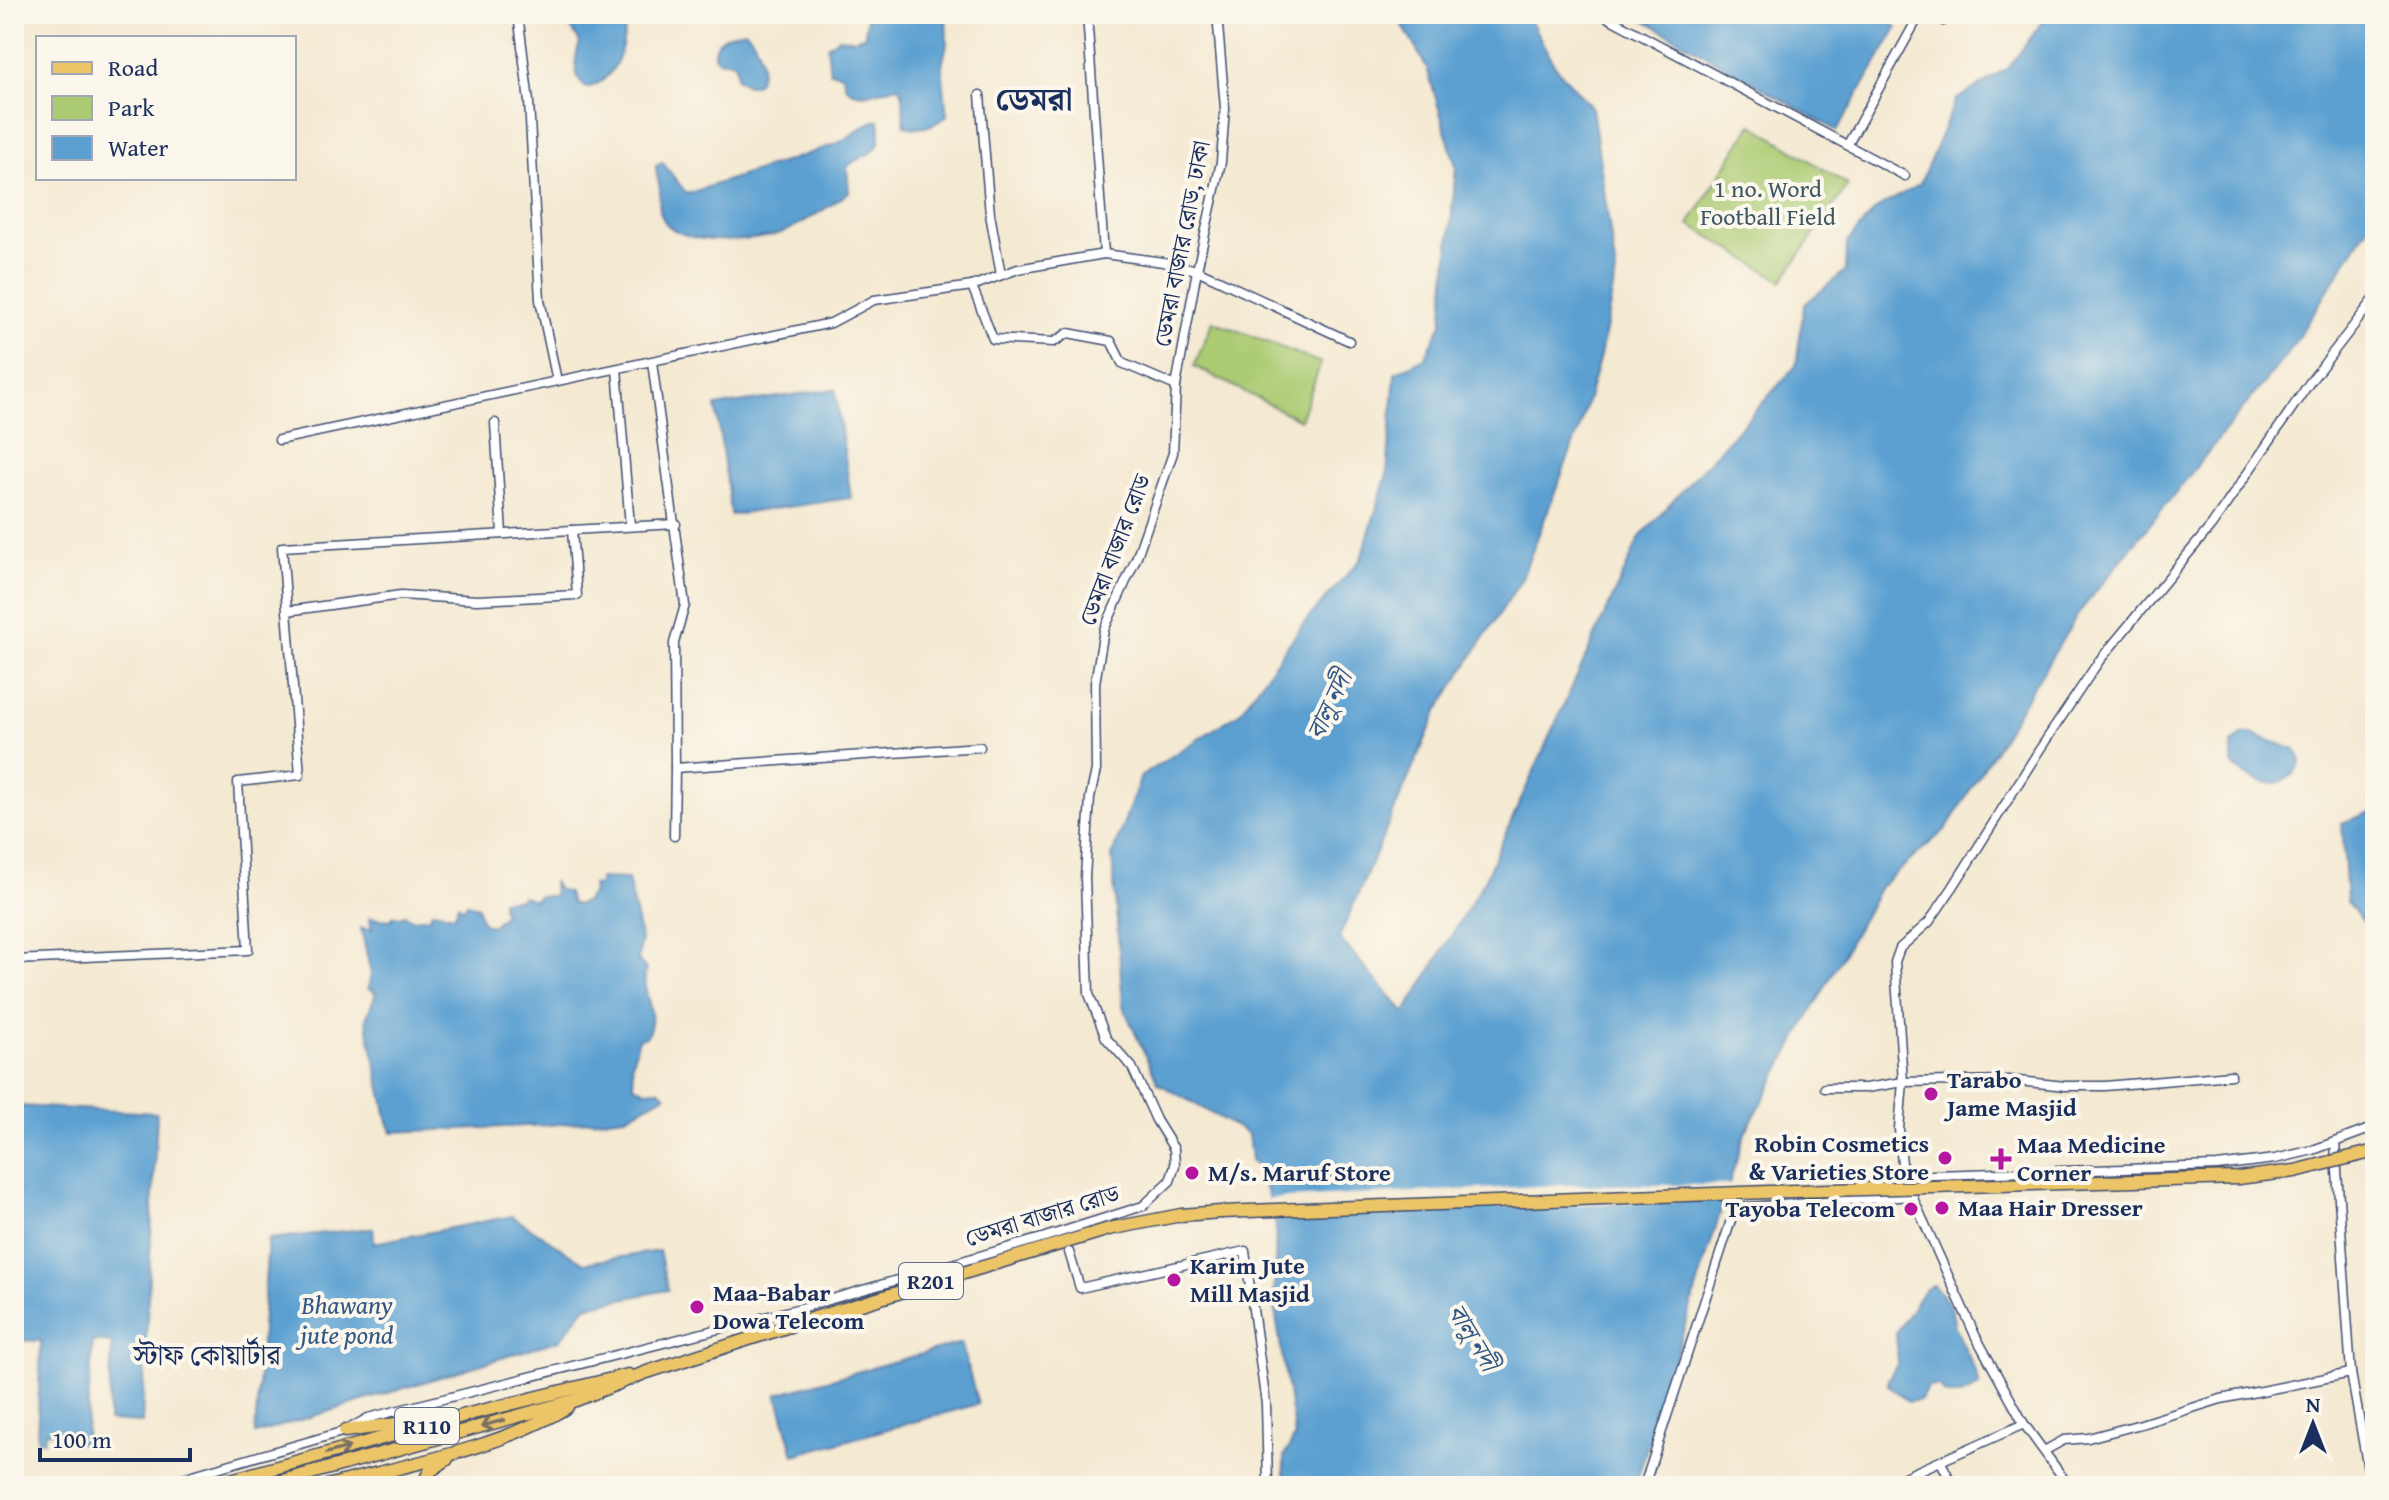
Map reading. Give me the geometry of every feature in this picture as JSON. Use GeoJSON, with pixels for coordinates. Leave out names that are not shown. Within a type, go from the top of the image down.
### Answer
{"type":"FeatureCollection","features":[{"type":"Feature","properties":{"kind":"main road","name":"R201"},"geometry":{"type":"LineString","coordinates":[[647,1372],[929,1282],[1109,1229],[1154,1219],[1221,1212],[2238,1178],[2295,1171],[2375,1151]]}},
{"type":"Feature","properties":{"kind":"main road","name":"R110"},"geometry":{"type":"LineString","coordinates":[[264,1486],[576,1400],[647,1372]]}},
{"type":"Feature","properties":{"kind":"main road","name":"R110"},"geometry":{"type":"LineString","coordinates":[[209,1486],[473,1413],[613,1377],[647,1372]]}},
{"type":"Feature","properties":{"kind":"main road"},"geometry":{"type":"LineString","coordinates":[[327,1486],[468,1448],[545,1421],[576,1400]]}},
{"type":"Feature","properties":{"kind":"main road"},"geometry":{"type":"LineString","coordinates":[[345,1431],[473,1413]]}},
{"type":"Feature","properties":{"kind":"main road","name":"R110"},"geometry":{"type":"LineString","coordinates":[[422,1486],[435,1466],[468,1448]]}},
{"type":"Feature","properties":{"kind":"main road"},"geometry":{"type":"LineString","coordinates":[[357,1478],[379,1480],[394,1486]]}},
{"type":"Feature","properties":{"kind":"street"},"geometry":{"type":"LineString","coordinates":[[518,14],[529,102],[540,300],[557,381]]}},
{"type":"Feature","properties":{"kind":"street"},"geometry":{"type":"LineString","coordinates":[[1087,14],[1104,254]]}},
{"type":"Feature","properties":{"kind":"street","name":"ডেমরা বাজার রোড, ঢাকা"},"geometry":{"type":"LineString","coordinates":[[1176,386],[1221,162],[1225,108],[1217,14]]}},
{"type":"Feature","properties":{"kind":"street"},"geometry":{"type":"LineString","coordinates":[[1601,14],[1905,176]]}},
{"type":"Feature","properties":{"kind":"street"},"geometry":{"type":"LineString","coordinates":[[1848,144],[1920,14]]}},
{"type":"Feature","properties":{"kind":"street"},"geometry":{"type":"LineString","coordinates":[[1933,14],[1943,21],[1948,14]]}},
{"type":"Feature","properties":{"kind":"street"},"geometry":{"type":"LineString","coordinates":[[980,95],[990,214],[1001,275]]}},
{"type":"Feature","properties":{"kind":"street"},"geometry":{"type":"LineString","coordinates":[[279,440],[831,323],[874,300],[972,286],[1018,269],[1104,254],[1197,270],[1349,341]]}},
{"type":"Feature","properties":{"kind":"street"},"geometry":{"type":"LineString","coordinates":[[972,286],[993,339],[1054,342],[1068,333],[1111,341],[1122,363],[1176,386]]}},
{"type":"Feature","properties":{"kind":"street"},"geometry":{"type":"LineString","coordinates":[[2069,1486],[2024,1424],[1975,1335],[1903,1176],[1899,1129],[1903,1082],[1895,962],[1900,948],[1929,922],[2099,661],[2212,525],[2310,382],[2375,298]]}},
{"type":"Feature","properties":{"kind":"street"},"geometry":{"type":"LineString","coordinates":[[652,362],[685,605],[674,643],[674,836]]}},
{"type":"Feature","properties":{"kind":"street"},"geometry":{"type":"LineString","coordinates":[[617,369],[630,526]]}},
{"type":"Feature","properties":{"kind":"street","name":"ডেমরা বাজার রোড"},"geometry":{"type":"LineString","coordinates":[[155,1486],[345,1431],[368,1418],[801,1308],[1045,1237],[1143,1206],[1170,1181],[1175,1166],[1174,1149],[1156,1120],[1132,1067],[1106,1038],[1089,994],[1085,877],[1090,798],[1096,770],[1095,683],[1104,630],[1136,559],[1173,453],[1176,386]]}},
{"type":"Feature","properties":{"kind":"street"},"geometry":{"type":"LineString","coordinates":[[495,423],[502,534]]}},
{"type":"Feature","properties":{"kind":"street"},"geometry":{"type":"LineString","coordinates":[[14,960],[248,950],[238,782],[300,775],[282,547],[676,524]]}},
{"type":"Feature","properties":{"kind":"street"},"geometry":{"type":"LineString","coordinates":[[287,611],[401,595],[477,600],[577,595],[572,530]]}},
{"type":"Feature","properties":{"kind":"street"},"geometry":{"type":"LineString","coordinates":[[675,768],[980,747]]}},
{"type":"Feature","properties":{"kind":"street"},"geometry":{"type":"LineString","coordinates":[[1825,1088],[1866,1088],[1903,1082],[2009,1080],[2065,1086],[2105,1086],[2231,1075]]}},
{"type":"Feature","properties":{"kind":"street"},"geometry":{"type":"LineString","coordinates":[[1903,1176],[2217,1166],[2275,1159],[2375,1127]]}},
{"type":"Feature","properties":{"kind":"street"},"geometry":{"type":"LineString","coordinates":[[2335,1142],[2351,1373],[2371,1486]]}},
{"type":"Feature","properties":{"kind":"street"},"geometry":{"type":"LineString","coordinates":[[1644,1486],[1735,1208],[1913,1196]]}},
{"type":"Feature","properties":{"kind":"street"},"geometry":{"type":"LineString","coordinates":[[1069,1252],[1080,1288],[1245,1251],[1266,1404],[1268,1486]]}},
{"type":"Feature","properties":{"kind":"street"},"geometry":{"type":"LineString","coordinates":[[2044,1451],[2064,1440],[2088,1438],[2221,1399],[2351,1373]]}},
{"type":"Feature","properties":{"kind":"street"},"geometry":{"type":"LineString","coordinates":[[1884,1486],[2024,1424]]}},
{"type":"Feature","properties":{"kind":"street"},"geometry":{"type":"LineString","coordinates":[[1941,1462],[1953,1486]]}},
{"type":"Feature","properties":{"kind":"green space","name":"1 no. Word Football Field"},"geometry":{"type":"Polygon","coordinates":[[[1752,124],[1848,185],[1782,281],[1689,224],[1752,124]]]}},
{"type":"Feature","properties":{"kind":"green space"},"geometry":{"type":"Polygon","coordinates":[[[1213,321],[1321,363],[1300,420],[1194,366],[1213,321]]]}},
{"type":"Feature","properties":{"kind":"water"},"geometry":{"type":"Polygon","coordinates":[[[562,14],[626,14],[618,59],[606,78],[597,84],[586,88],[578,78],[576,61],[580,42],[562,14]]]}},
{"type":"Feature","properties":{"kind":"water"},"geometry":{"type":"Polygon","coordinates":[[[867,14],[946,15],[947,44],[942,65],[947,116],[927,126],[916,128],[905,125],[903,95],[899,86],[858,93],[846,87],[842,74],[830,72],[827,46],[838,38],[855,39],[865,35],[867,14]]]}},
{"type":"Feature","properties":{"kind":"water","name":"বালু নদী"},"geometry":{"type":"Polygon","coordinates":[[[1396,14],[1527,14],[1555,66],[1592,108],[1616,273],[1600,356],[1579,430],[1521,580],[1438,710],[1339,938],[1405,1013],[1484,881],[1640,537],[1796,366],[1804,305],[1846,270],[1847,243],[1876,209],[1920,184],[1956,100],[2009,67],[2048,14],[2375,14],[2375,216],[2288,353],[2080,611],[1946,829],[1880,887],[1745,1133],[1635,1486],[1284,1486],[1284,1457],[1295,1436],[1274,1304],[1276,1226],[1262,1172],[1251,1160],[1248,1134],[1158,1083],[1123,1006],[1112,855],[1141,776],[1239,713],[1304,623],[1361,559],[1387,474],[1395,373],[1425,358],[1442,323],[1456,167],[1427,68],[1396,14]]]}},
{"type":"Feature","properties":{"kind":"water"},"geometry":{"type":"Polygon","coordinates":[[[1634,14],[1882,14],[1897,28],[1837,131],[1634,14]]]}},
{"type":"Feature","properties":{"kind":"water"},"geometry":{"type":"Polygon","coordinates":[[[745,30],[760,56],[761,71],[755,85],[747,85],[737,79],[735,63],[721,61],[714,56],[719,40],[745,30]]]}},
{"type":"Feature","properties":{"kind":"water"},"geometry":{"type":"Polygon","coordinates":[[[879,120],[877,147],[847,167],[849,192],[782,232],[763,238],[712,240],[679,233],[668,225],[661,214],[656,165],[662,162],[687,194],[836,144],[879,120]]]}},
{"type":"Feature","properties":{"kind":"water"},"geometry":{"type":"Polygon","coordinates":[[[835,389],[851,498],[731,515],[716,406],[835,389]]]}},
{"type":"Feature","properties":{"kind":"water"},"geometry":{"type":"Polygon","coordinates":[[[2243,734],[2252,734],[2296,750],[2301,761],[2295,772],[2279,782],[2269,783],[2240,772],[2232,764],[2232,744],[2243,734]]]}},
{"type":"Feature","properties":{"kind":"water"},"geometry":{"type":"Polygon","coordinates":[[[2375,811],[2375,926],[2365,924],[2347,902],[2342,823],[2375,811]]]}},
{"type":"Feature","properties":{"kind":"water"},"geometry":{"type":"Polygon","coordinates":[[[601,878],[628,879],[641,940],[638,960],[646,969],[645,987],[651,1019],[646,1037],[639,1039],[632,1063],[634,1085],[646,1090],[658,1089],[666,1095],[626,1117],[550,1125],[392,1132],[366,1019],[376,993],[368,988],[371,974],[361,928],[372,929],[369,918],[391,920],[393,916],[405,915],[412,919],[430,917],[432,911],[455,915],[458,904],[463,909],[467,903],[478,907],[481,920],[486,925],[493,925],[505,913],[502,900],[520,899],[522,896],[535,900],[539,896],[554,896],[553,881],[557,889],[568,893],[571,903],[577,905],[587,901],[593,893],[592,885],[598,886],[601,878]]]}},
{"type":"Feature","properties":{"kind":"water"},"geometry":{"type":"Polygon","coordinates":[[[17,1106],[157,1113],[142,1423],[108,1421],[112,1343],[93,1341],[85,1443],[78,1443],[78,1434],[45,1432],[44,1441],[37,1440],[41,1341],[14,1340],[17,1106]]]}},
{"type":"Feature","properties":{"kind":"water","name":"Bhawany jute pond"},"geometry":{"type":"Polygon","coordinates":[[[512,1216],[584,1263],[659,1251],[668,1290],[586,1306],[560,1340],[255,1434],[268,1239],[373,1228],[374,1243],[512,1216]]]}},
{"type":"Feature","properties":{"kind":"water"},"geometry":{"type":"Polygon","coordinates":[[[1934,1285],[1951,1307],[1955,1327],[1980,1386],[1958,1396],[1945,1394],[1939,1386],[1928,1387],[1920,1400],[1908,1402],[1888,1385],[1888,1379],[1898,1363],[1896,1333],[1924,1290],[1934,1285]]]}},
{"type":"Feature","properties":{"kind":"water"},"geometry":{"type":"Polygon","coordinates":[[[961,1343],[978,1404],[794,1455],[777,1394],[961,1343]]]}},
{"type":"Feature","properties":{"kind":"pier"},"geometry":{"type":"Polygon","coordinates":[[[1563,1185],[1733,1185],[1728,1199],[1269,1215],[1265,1199],[1563,1185]]]}},
{"type":"Feature","properties":{"kind":"place","name":"Tarabo Jame Masjid"},"geometry":{"type":"Point","coordinates":[1931,1094]}},
{"type":"Feature","properties":{"kind":"place","name":"Robin Cosmetics & Varieties Store"},"geometry":{"type":"Point","coordinates":[1945,1158]}},
{"type":"Feature","properties":{"kind":"place","name":"Maa Medicine Corner"},"geometry":{"type":"Point","coordinates":[2001,1159]}},
{"type":"Feature","properties":{"kind":"place","name":"M/s. Maruf Store"},"geometry":{"type":"Point","coordinates":[1192,1173]}},
{"type":"Feature","properties":{"kind":"place","name":"Maa Hair Dresser"},"geometry":{"type":"Point","coordinates":[1942,1208]}},
{"type":"Feature","properties":{"kind":"place","name":"Tayoba Telecom"},"geometry":{"type":"Point","coordinates":[1911,1209]}},
{"type":"Feature","properties":{"kind":"place","name":"Karim Jute Mill Masjid"},"geometry":{"type":"Point","coordinates":[1174,1280]}},
{"type":"Feature","properties":{"kind":"place","name":"Maa-Babar Dowa Telecom"},"geometry":{"type":"Point","coordinates":[697,1307]}},
{"type":"Feature","properties":{"kind":"district","name":"ডেমরা"},"geometry":{"type":"Point","coordinates":[1034,99]}},
{"type":"Feature","properties":{"kind":"district","name":"স্টাফ কোয়ার্টার"},"geometry":{"type":"Point","coordinates":[207,1355]}}]}
